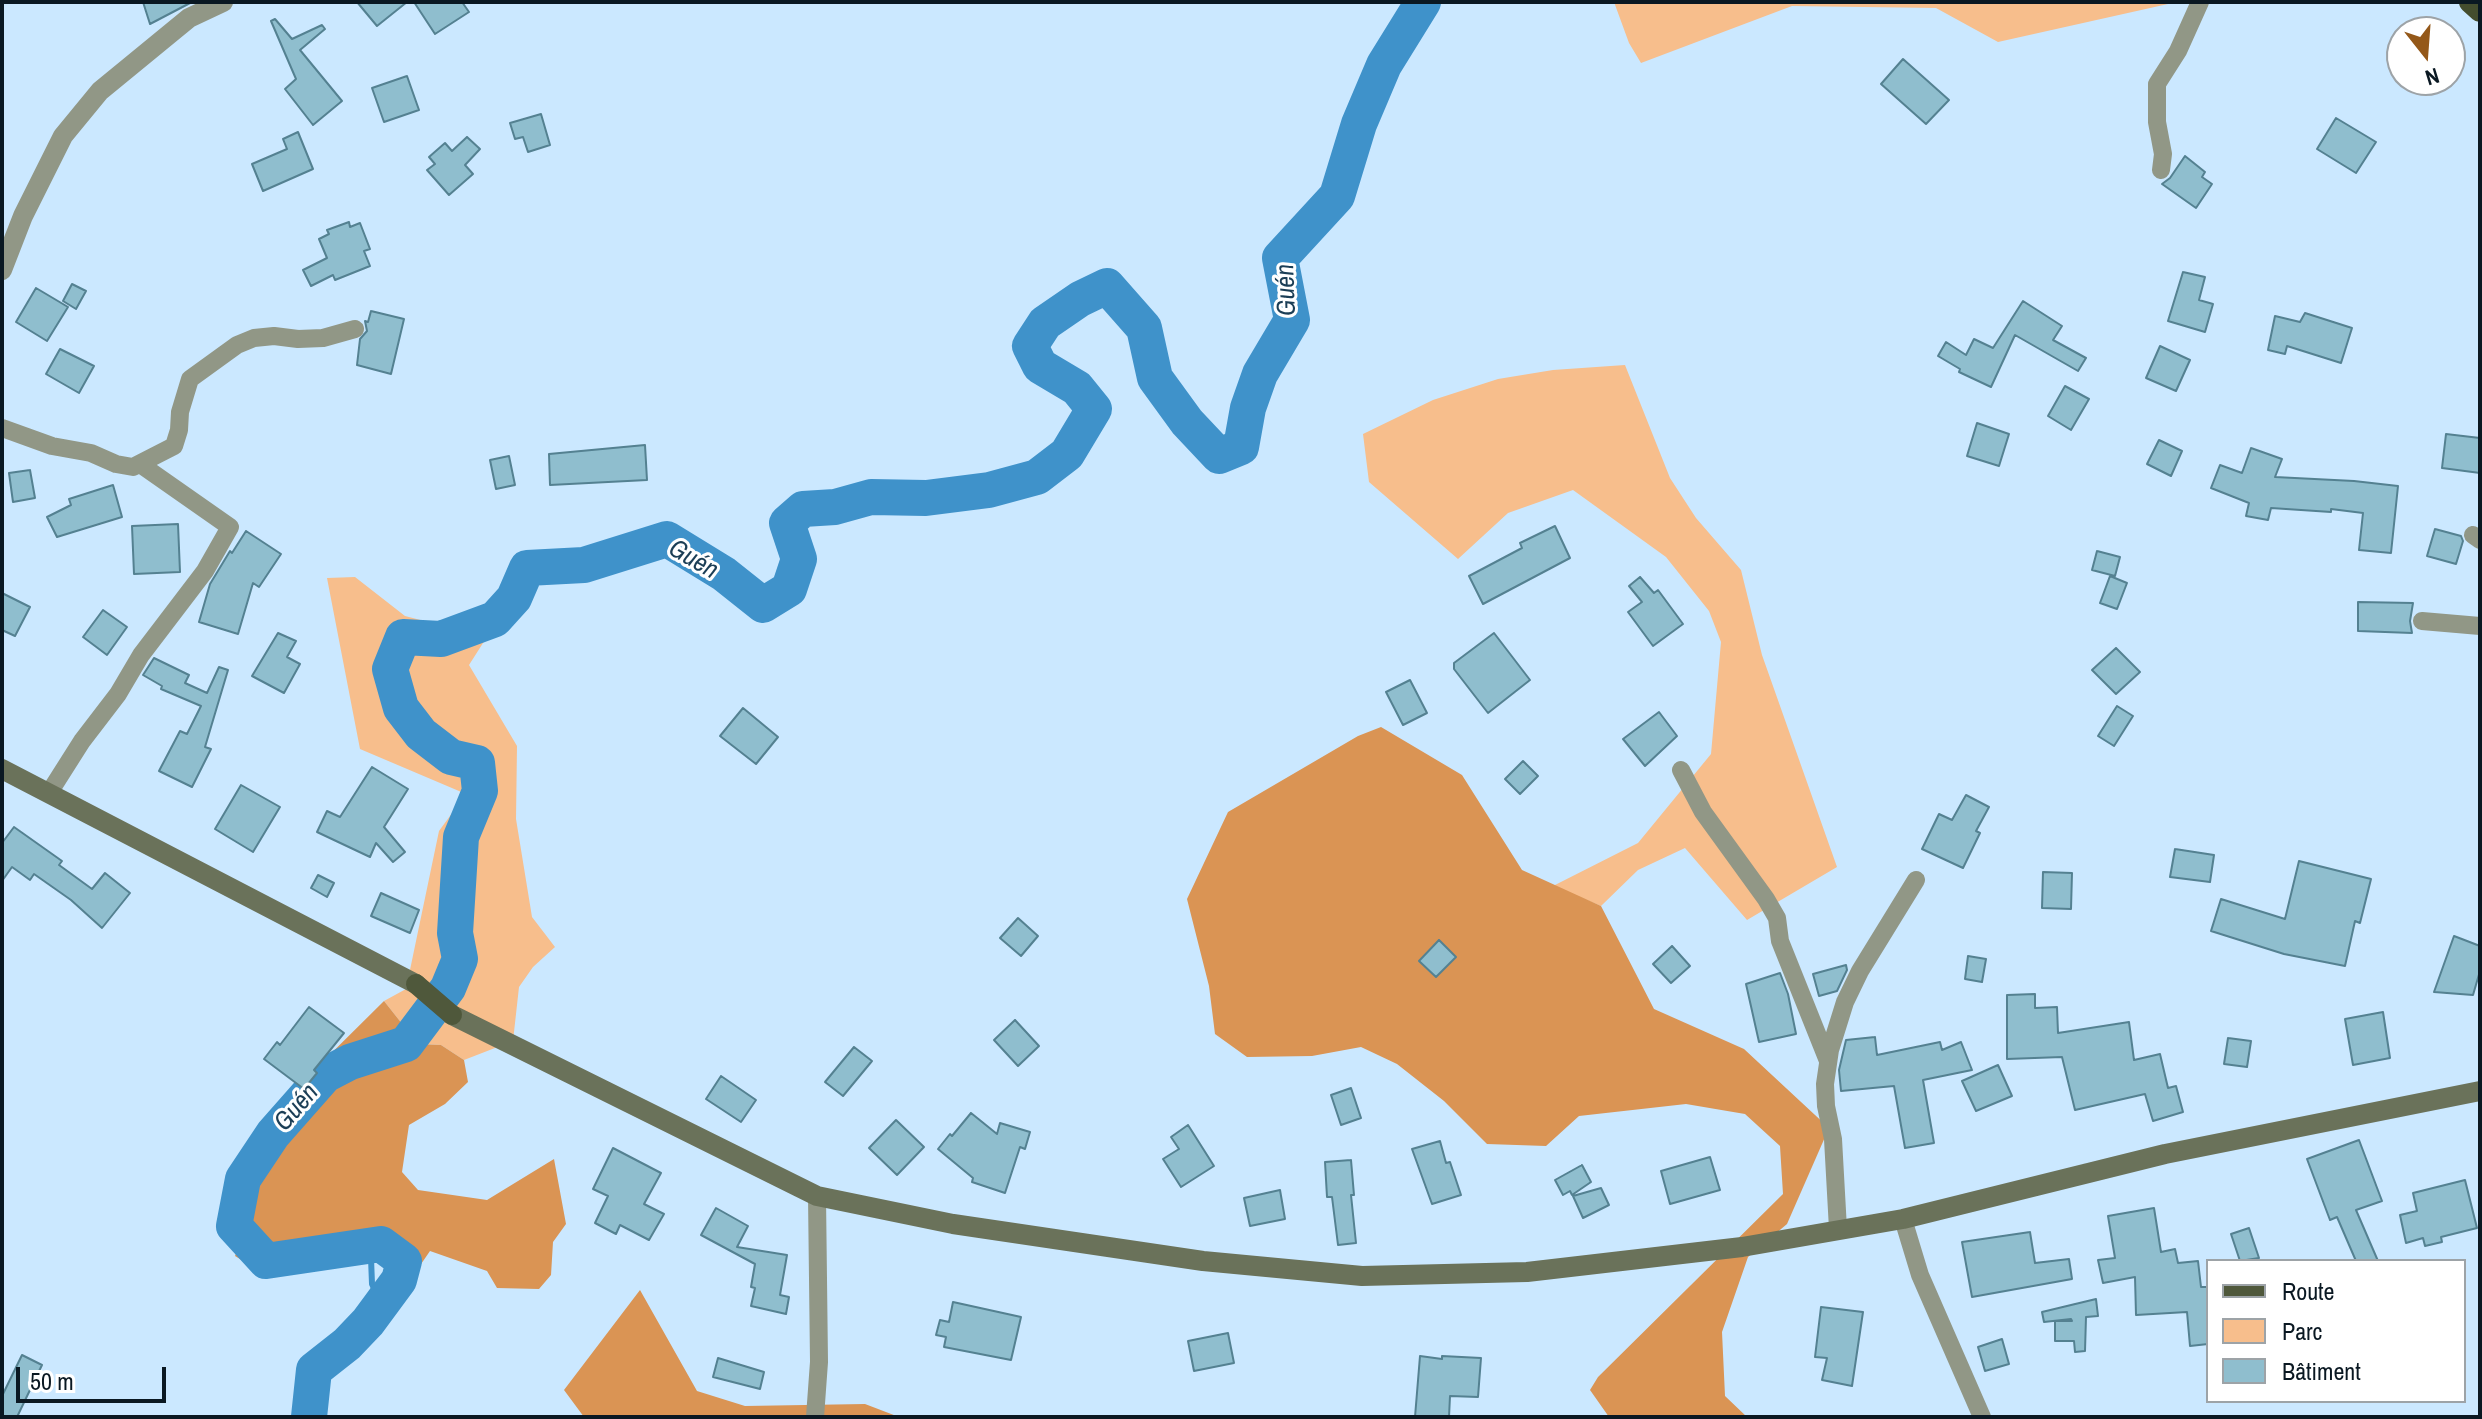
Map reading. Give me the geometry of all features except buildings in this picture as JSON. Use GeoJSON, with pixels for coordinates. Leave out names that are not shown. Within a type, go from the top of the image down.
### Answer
{"type":"FeatureCollection","features":[{"type":"Feature","properties":{"kind":"highway"},"geometry":{"type":"LineString","coordinates":[[2470,2],[2480,11]]}},
{"type":"Feature","properties":{"kind":"main road"},"geometry":{"type":"LineString","coordinates":[[2,769],[416,984],[452,1015],[817,1196],[968,1227],[1203,1261],[1362,1276],[1527,1272],[1742,1247],[1903,1219],[2165,1154],[2480,1091]]}},
{"type":"Feature","properties":{"kind":"street"},"geometry":{"type":"LineString","coordinates":[[2,270],[23,216],[63,136],[100,91],[189,18],[223,2]]}},
{"type":"Feature","properties":{"kind":"street"},"geometry":{"type":"LineString","coordinates":[[2161,170],[2163,154],[2156,107],[2157,84],[2178,51],[2200,2]]}},
{"type":"Feature","properties":{"kind":"street"},"geometry":{"type":"LineString","coordinates":[[2,428],[52,446],[91,453],[116,464],[133,467],[174,446],[190,379],[237,345],[254,338],[323,338],[355,329]]}},
{"type":"Feature","properties":{"kind":"street"},"geometry":{"type":"LineString","coordinates":[[49,793],[82,741],[118,694],[141,655],[205,571],[230,527],[140,464]]}},
{"type":"Feature","properties":{"kind":"street"},"geometry":{"type":"LineString","coordinates":[[2422,621],[2480,626]]}},
{"type":"Feature","properties":{"kind":"street"},"geometry":{"type":"LineString","coordinates":[[1681,770],[1703,812],[1777,918],[1780,941],[1828,1061]]}},
{"type":"Feature","properties":{"kind":"street"},"geometry":{"type":"LineString","coordinates":[[1838,1229],[1833,1139],[1826,1106],[1828,1061],[1845,1002],[1860,971],[1916,880]]}},
{"type":"Feature","properties":{"kind":"street"},"geometry":{"type":"LineString","coordinates":[[815,1417],[819,1362],[817,1196]]}},
{"type":"Feature","properties":{"kind":"street"},"geometry":{"type":"LineString","coordinates":[[1903,1219],[1920,1275],[1982,1417]]}},
{"type":"Feature","properties":{"kind":"green space"},"geometry":{"type":"Polygon","coordinates":[[[1614,2],[2177,2],[1998,42],[1936,8],[1792,6],[1641,63],[1629,43],[1614,2]]]}},
{"type":"Feature","properties":{"kind":"green space"},"geometry":{"type":"Polygon","coordinates":[[[1625,365],[1670,478],[1696,518],[1741,570],[1762,655],[1837,867],[1747,920],[1685,848],[1638,870],[1601,906],[1553,886],[1638,843],[1711,754],[1721,642],[1709,611],[1666,557],[1573,490],[1508,513],[1458,559],[1369,482],[1363,434],[1433,400],[1498,379],[1553,370],[1625,365]]]}},
{"type":"Feature","properties":{"kind":"green space"},"geometry":{"type":"Polygon","coordinates":[[[355,577],[405,616],[436,624],[492,629],[469,665],[517,746],[516,819],[532,917],[555,947],[533,967],[519,987],[513,1041],[464,1060],[441,1045],[418,1044],[384,1001],[406,989],[439,831],[466,794],[360,749],[327,578],[355,577]]]}},
{"type":"Feature","properties":{"kind":"shaded area"},"geometry":{"type":"Polygon","coordinates":[[[1381,727],[1462,775],[1522,870],[1601,906],[1654,1009],[1744,1049],[1829,1128],[1787,1224],[1748,1257],[1722,1332],[1725,1396],[1747,1417],[1609,1417],[1590,1390],[1598,1377],[1783,1194],[1780,1146],[1745,1114],[1686,1104],[1579,1116],[1546,1146],[1487,1144],[1444,1101],[1397,1064],[1361,1047],[1312,1056],[1247,1057],[1215,1034],[1209,986],[1187,899],[1228,812],[1358,736],[1381,727]]]}},
{"type":"Feature","properties":{"kind":"shaded area"},"geometry":{"type":"Polygon","coordinates":[[[384,1001],[418,1044],[441,1045],[464,1060],[468,1082],[445,1104],[409,1125],[402,1172],[418,1190],[487,1200],[554,1159],[566,1224],[553,1242],[551,1275],[539,1289],[497,1288],[487,1271],[430,1251],[419,1267],[363,1259],[261,1272],[235,1256],[251,1218],[251,1184],[277,1107],[384,1001]]]}},
{"type":"Feature","properties":{"kind":"shaded area"},"geometry":{"type":"Polygon","coordinates":[[[640,1290],[697,1391],[745,1406],[865,1404],[899,1417],[584,1417],[564,1390],[640,1290]]]}},
{"type":"Feature","properties":{"kind":"waterway","name":"Guén"},"geometry":{"type":"LineString","coordinates":[[309,1417],[314,1370],[347,1344],[368,1322],[399,1280],[404,1261],[381,1244],[266,1261],[234,1226],[243,1179],[273,1134],[325,1075],[350,1062],[406,1044],[448,988],[460,959],[455,933],[461,837],[480,791],[477,763],[451,757],[421,734],[401,708],[390,669],[403,637],[441,639],[495,619],[514,598],[527,568],[584,565],[667,539],[724,574],[763,605],[789,589],[799,559],[787,523],[803,509],[835,507],[871,497],[926,498],[989,490],[1037,477],[1067,454],[1094,409],[1077,388],[1040,366],[1030,346],[1045,323],[1080,299],[1107,286],[1144,328],[1155,378],[1187,422],[1219,456],[1241,447],[1248,408],[1260,374],[1292,320],[1280,258],[1337,196],[1359,124],[1384,65],[1423,2]]}},
{"type":"Feature","properties":{"kind":"waterway"},"geometry":{"type":"LineString","coordinates":[[381,1244],[371,1258],[372,1284],[381,1304]]}}]}
